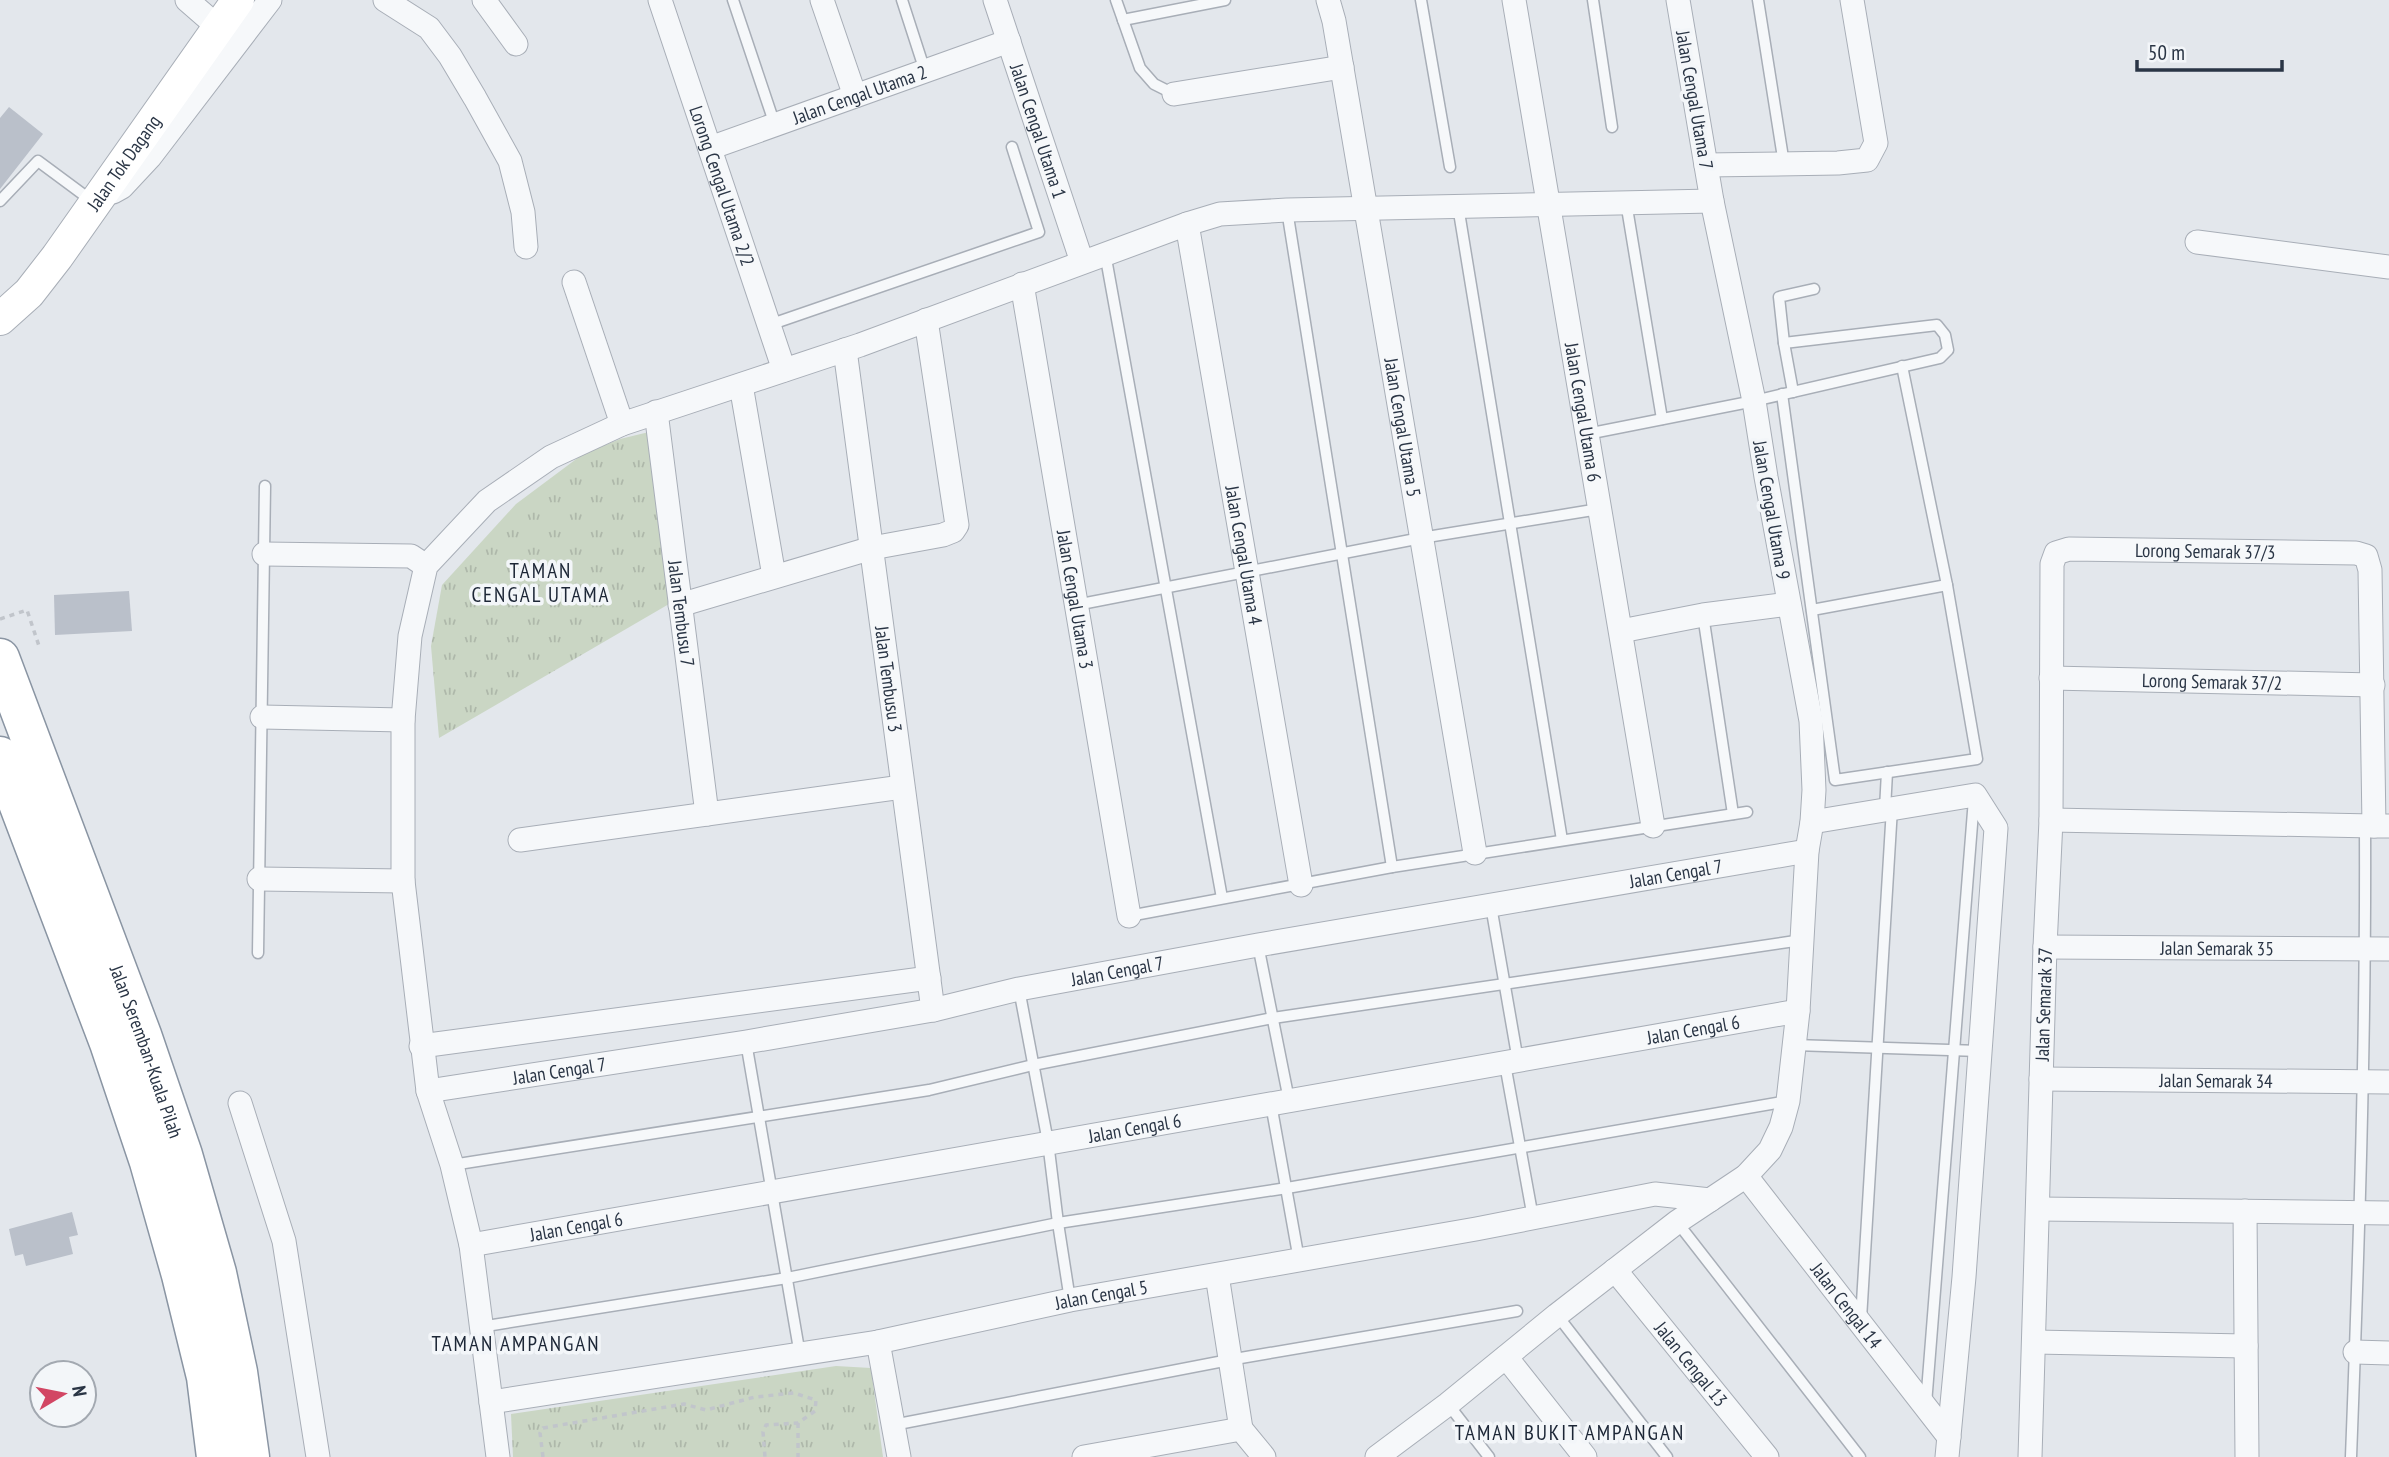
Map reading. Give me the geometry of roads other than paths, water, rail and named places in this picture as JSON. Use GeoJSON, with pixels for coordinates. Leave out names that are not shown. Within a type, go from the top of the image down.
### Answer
{"type":"FeatureCollection","features":[{"type":"Feature","properties":{"kind":"highway","name":"Jalan Seremban-Kuala Pilah"},"geometry":{"type":"LineString","coordinates":[[0,658],[21,798],[110,1043],[149,1162],[206,1377],[216,1457]]}},
{"type":"Feature","properties":{"kind":"highway","name":"Jalan Seremban-Kuala Pilah"},"geometry":{"type":"LineString","coordinates":[[0,755],[142,1035],[183,1155],[217,1273],[238,1372],[250,1457]]}},
{"type":"Feature","properties":{"kind":"street"},"geometry":{"type":"LineString","coordinates":[[187,0],[218,27]]}},
{"type":"Feature","properties":{"kind":"street","name":"Jalan Tok Dagang"},"geometry":{"type":"LineString","coordinates":[[2,317],[29,293],[238,0]]}},
{"type":"Feature","properties":{"kind":"street"},"geometry":{"type":"LineString","coordinates":[[94,203],[122,187],[150,157],[270,0]]}},
{"type":"Feature","properties":{"kind":"street"},"geometry":{"type":"LineString","coordinates":[[384,0],[429,28],[450,56],[475,98],[510,161],[523,212],[526,247]]}},
{"type":"Feature","properties":{"kind":"street"},"geometry":{"type":"LineString","coordinates":[[484,0],[516,44]]}},
{"type":"Feature","properties":{"kind":"street","name":"Lorong Cengal Utama 2/2"},"geometry":{"type":"LineString","coordinates":[[660,0],[784,370]]}},
{"type":"Feature","properties":{"kind":"street"},"geometry":{"type":"LineString","coordinates":[[822,0],[855,96]]}},
{"type":"Feature","properties":{"kind":"street","name":"Jalan Cengal Utama 1"},"geometry":{"type":"LineString","coordinates":[[995,0],[1082,262]]}},
{"type":"Feature","properties":{"kind":"street","name":"Jalan Cengal Utama 5"},"geometry":{"type":"LineString","coordinates":[[1328,0],[1334,20],[1475,853]]}},
{"type":"Feature","properties":{"kind":"street","name":"Jalan Cengal Utama 6"},"geometry":{"type":"LineString","coordinates":[[1514,0],[1653,826]]}},
{"type":"Feature","properties":{"kind":"street","name":"Jalan Cengal Utama 7"},"geometry":{"type":"LineString","coordinates":[[1678,0],[1712,201]]}},
{"type":"Feature","properties":{"kind":"street"},"geometry":{"type":"LineString","coordinates":[[1706,165],[1867,160],[1876,143],[1852,0]]}},
{"type":"Feature","properties":{"kind":"street","name":"Jalan Cengal Utama 2"},"geometry":{"type":"LineString","coordinates":[[710,148],[1009,41]]}},
{"type":"Feature","properties":{"kind":"street"},"geometry":{"type":"LineString","coordinates":[[1174,94],[1342,67]]}},
{"type":"Feature","properties":{"kind":"street"},"geometry":{"type":"LineString","coordinates":[[498,1457],[471,1245],[452,1165],[428,1091],[403,881],[403,720],[410,636],[426,566],[487,501],[551,457],[622,425],[845,349],[1105,253],[1220,214],[1287,210],[1712,201]]}},
{"type":"Feature","properties":{"kind":"street","name":"Jalan Cengal Utama 9"},"geometry":{"type":"LineString","coordinates":[[1383,1455],[1556,1315],[1677,1223],[1746,1176],[1770,1150],[1781,1127],[1788,1101],[1798,1011],[1807,851],[1814,790],[1811,721],[1754,401],[1712,201]]}},
{"type":"Feature","properties":{"kind":"street","name":"Jalan Cengal Utama 4"},"geometry":{"type":"LineString","coordinates":[[1187,224],[1301,885]]}},
{"type":"Feature","properties":{"kind":"street"},"geometry":{"type":"LineString","coordinates":[[2197,242],[2389,267]]}},
{"type":"Feature","properties":{"kind":"street"},"geometry":{"type":"LineString","coordinates":[[574,282],[622,425]]}},
{"type":"Feature","properties":{"kind":"street","name":"Jalan Cengal Utama 3"},"geometry":{"type":"LineString","coordinates":[[1022,284],[1129,916]]}},
{"type":"Feature","properties":{"kind":"street"},"geometry":{"type":"LineString","coordinates":[[680,605],[872,548],[953,531],[957,524],[926,320]]}},
{"type":"Feature","properties":{"kind":"street","name":"Jalan Tembusu 3"},"geometry":{"type":"LineString","coordinates":[[845,349],[933,1010]]}},
{"type":"Feature","properties":{"kind":"street"},"geometry":{"type":"LineString","coordinates":[[741,385],[774,576]]}},
{"type":"Feature","properties":{"kind":"street","name":"Jalan Tembusu 7"},"geometry":{"type":"LineString","coordinates":[[656,412],[707,814]]}},
{"type":"Feature","properties":{"kind":"street","name":"Lorong Semarak 37/3"},"geometry":{"type":"LineString","coordinates":[[2056,552],[2069,549],[2356,553],[2366,556],[2370,570],[2373,685]]}},
{"type":"Feature","properties":{"kind":"street","name":"Jalan Semarak 37"},"geometry":{"type":"LineString","coordinates":[[2030,1457],[2051,820],[2052,564],[2056,552]]}},
{"type":"Feature","properties":{"kind":"street"},"geometry":{"type":"LineString","coordinates":[[264,554],[411,556],[426,566]]}},
{"type":"Feature","properties":{"kind":"street"},"geometry":{"type":"LineString","coordinates":[[1621,631],[1703,615],[1789,604]]}},
{"type":"Feature","properties":{"kind":"street","name":"Lorong Semarak 37/2"},"geometry":{"type":"LineString","coordinates":[[2051,678],[2373,685]]}},
{"type":"Feature","properties":{"kind":"street"},"geometry":{"type":"LineString","coordinates":[[2051,820],[2376,826],[2373,685]]}},
{"type":"Feature","properties":{"kind":"street"},"geometry":{"type":"LineString","coordinates":[[262,717],[403,720]]}},
{"type":"Feature","properties":{"kind":"street"},"geometry":{"type":"LineString","coordinates":[[520,840],[902,787]]}},
{"type":"Feature","properties":{"kind":"street"},"geometry":{"type":"LineString","coordinates":[[1812,822],[1975,795],[1996,828],[1964,1277],[1948,1447]]}},
{"type":"Feature","properties":{"kind":"street","name":"Jalan Cengal 7"},"geometry":{"type":"LineString","coordinates":[[428,1091],[933,1010],[1019,989],[1807,851]]}},
{"type":"Feature","properties":{"kind":"street"},"geometry":{"type":"LineString","coordinates":[[259,878],[403,881]]}},
{"type":"Feature","properties":{"kind":"street","name":"Jalan Semarak 35"},"geometry":{"type":"LineString","coordinates":[[2045,947],[2389,949]]}},
{"type":"Feature","properties":{"kind":"street"},"geometry":{"type":"LineString","coordinates":[[421,1046],[929,978]]}},
{"type":"Feature","properties":{"kind":"street","name":"Jalan Cengal 6"},"geometry":{"type":"LineString","coordinates":[[471,1245],[1798,1011]]}},
{"type":"Feature","properties":{"kind":"street","name":"Jalan Semarak 34"},"geometry":{"type":"LineString","coordinates":[[2041,1080],[2389,1082]]}},
{"type":"Feature","properties":{"kind":"street"},"geometry":{"type":"LineString","coordinates":[[240,1103],[284,1241],[318,1457]]}},
{"type":"Feature","properties":{"kind":"street","name":"Jalan Cengal 14"},"geometry":{"type":"LineString","coordinates":[[1746,1176],[1926,1406],[1948,1447]]}},
{"type":"Feature","properties":{"kind":"street","name":"Jalan Cengal 5"},"geometry":{"type":"LineString","coordinates":[[491,1402],[878,1342],[1070,1300],[1655,1194],[1710,1200]]}},
{"type":"Feature","properties":{"kind":"street"},"geometry":{"type":"LineString","coordinates":[[2038,1209],[2389,1213]]}},
{"type":"Feature","properties":{"kind":"street"},"geometry":{"type":"LineString","coordinates":[[2245,1211],[2247,1457]]}},
{"type":"Feature","properties":{"kind":"street","name":"Jalan Cengal 13"},"geometry":{"type":"LineString","coordinates":[[1615,1270],[1767,1457]]}},
{"type":"Feature","properties":{"kind":"street"},"geometry":{"type":"LineString","coordinates":[[1217,1275],[1241,1429],[1264,1457]]}},
{"type":"Feature","properties":{"kind":"street"},"geometry":{"type":"LineString","coordinates":[[878,1342],[899,1457]]}},
{"type":"Feature","properties":{"kind":"street"},"geometry":{"type":"LineString","coordinates":[[2034,1342],[2246,1346]]}},
{"type":"Feature","properties":{"kind":"street"},"geometry":{"type":"LineString","coordinates":[[2355,1352],[2389,1353]]}},
{"type":"Feature","properties":{"kind":"street"},"geometry":{"type":"LineString","coordinates":[[1506,1357],[1585,1457]]}},
{"type":"Feature","properties":{"kind":"street"},"geometry":{"type":"LineString","coordinates":[[1084,1457],[1241,1429]]}},
{"type":"Feature","properties":{"kind":"lane"},"geometry":{"type":"LineString","coordinates":[[733,0],[775,125]]}},
{"type":"Feature","properties":{"kind":"lane"},"geometry":{"type":"LineString","coordinates":[[902,0],[926,71]]}},
{"type":"Feature","properties":{"kind":"lane"},"geometry":{"type":"LineString","coordinates":[[1116,0],[1140,68],[1154,84],[1174,94]]}},
{"type":"Feature","properties":{"kind":"lane"},"geometry":{"type":"LineString","coordinates":[[1123,20],[1225,0]]}},
{"type":"Feature","properties":{"kind":"lane"},"geometry":{"type":"LineString","coordinates":[[1421,0],[1450,167]]}},
{"type":"Feature","properties":{"kind":"lane"},"geometry":{"type":"LineString","coordinates":[[1593,0],[1612,127]]}},
{"type":"Feature","properties":{"kind":"lane"},"geometry":{"type":"LineString","coordinates":[[1758,0],[1784,164]]}},
{"type":"Feature","properties":{"kind":"lane"},"geometry":{"type":"LineString","coordinates":[[769,325],[1040,232],[1012,147]]}},
{"type":"Feature","properties":{"kind":"lane"},"geometry":{"type":"LineString","coordinates":[[0,201],[38,161],[94,203]]}},
{"type":"Feature","properties":{"kind":"lane"},"geometry":{"type":"LineString","coordinates":[[1626,202],[1662,419]]}},
{"type":"Feature","properties":{"kind":"lane"},"geometry":{"type":"LineString","coordinates":[[1458,206],[1562,840]]}},
{"type":"Feature","properties":{"kind":"lane"},"geometry":{"type":"LineString","coordinates":[[1287,210],[1392,867]]}},
{"type":"Feature","properties":{"kind":"lane"},"geometry":{"type":"LineString","coordinates":[[1105,253],[1222,898]]}},
{"type":"Feature","properties":{"kind":"lane"},"geometry":{"type":"LineString","coordinates":[[1814,289],[1779,297],[1812,610],[1835,780],[1977,759],[1947,585],[1902,366]]}},
{"type":"Feature","properties":{"kind":"lane"},"geometry":{"type":"LineString","coordinates":[[1587,434],[1754,401],[1940,358],[1948,350],[1945,335],[1937,325],[1784,343]]}},
{"type":"Feature","properties":{"kind":"lane"},"geometry":{"type":"LineString","coordinates":[[258,953],[265,486]]}},
{"type":"Feature","properties":{"kind":"lane"},"geometry":{"type":"LineString","coordinates":[[1076,605],[1342,552],[1600,509]]}},
{"type":"Feature","properties":{"kind":"lane"},"geometry":{"type":"LineString","coordinates":[[1812,610],[1947,585]]}},
{"type":"Feature","properties":{"kind":"lane"},"geometry":{"type":"LineString","coordinates":[[1703,615],[1733,814]]}},
{"type":"Feature","properties":{"kind":"lane"},"geometry":{"type":"LineString","coordinates":[[1861,1324],[1878,1046],[1889,809],[1887,772]]}},
{"type":"Feature","properties":{"kind":"lane"},"geometry":{"type":"LineString","coordinates":[[1926,1406],[1975,795]]}},
{"type":"Feature","properties":{"kind":"lane"},"geometry":{"type":"LineString","coordinates":[[1129,916],[1475,853],[1747,812]]}},
{"type":"Feature","properties":{"kind":"lane"},"geometry":{"type":"LineString","coordinates":[[2351,1457],[2366,949],[2376,826]]}},
{"type":"Feature","properties":{"kind":"lane"},"geometry":{"type":"LineString","coordinates":[[1491,906],[1506,983],[1521,1146],[1533,1218]]}},
{"type":"Feature","properties":{"kind":"lane"},"geometry":{"type":"LineString","coordinates":[[452,1165],[929,1090],[1033,1065],[1273,1018],[1802,940]]}},
{"type":"Feature","properties":{"kind":"lane"},"geometry":{"type":"LineString","coordinates":[[1258,946],[1273,1018],[1287,1188],[1300,1260]]}},
{"type":"Feature","properties":{"kind":"lane"},"geometry":{"type":"LineString","coordinates":[[1019,989],[1048,1142],[1070,1300]]}},
{"type":"Feature","properties":{"kind":"lane"},"geometry":{"type":"LineString","coordinates":[[746,1042],[800,1355]]}},
{"type":"Feature","properties":{"kind":"lane"},"geometry":{"type":"LineString","coordinates":[[1794,1045],[1980,1051]]}},
{"type":"Feature","properties":{"kind":"lane"},"geometry":{"type":"LineString","coordinates":[[480,1327],[787,1278],[1058,1223],[1287,1188],[1788,1101]]}},
{"type":"Feature","properties":{"kind":"lane"},"geometry":{"type":"LineString","coordinates":[[1677,1223],[1860,1457]]}},
{"type":"Feature","properties":{"kind":"lane"},"geometry":{"type":"LineString","coordinates":[[893,1425],[1229,1360],[1517,1311]]}},
{"type":"Feature","properties":{"kind":"lane"},"geometry":{"type":"LineString","coordinates":[[1556,1315],[1667,1457]]}},
{"type":"Feature","properties":{"kind":"lane"},"geometry":{"type":"LineString","coordinates":[[1448,1404],[1489,1457]]}},
{"type":"Feature","properties":{"kind":"district","name":"TAMAN CENGAL UTAMA"},"geometry":{"type":"Point","coordinates":[541,583]}},
{"type":"Feature","properties":{"kind":"district","name":"TAMAN AMPANGAN"},"geometry":{"type":"Point","coordinates":[516,1344]}},
{"type":"Feature","properties":{"kind":"district","name":"TAMAN BUKIT AMPANGAN"},"geometry":{"type":"Point","coordinates":[1570,1433]}}]}
